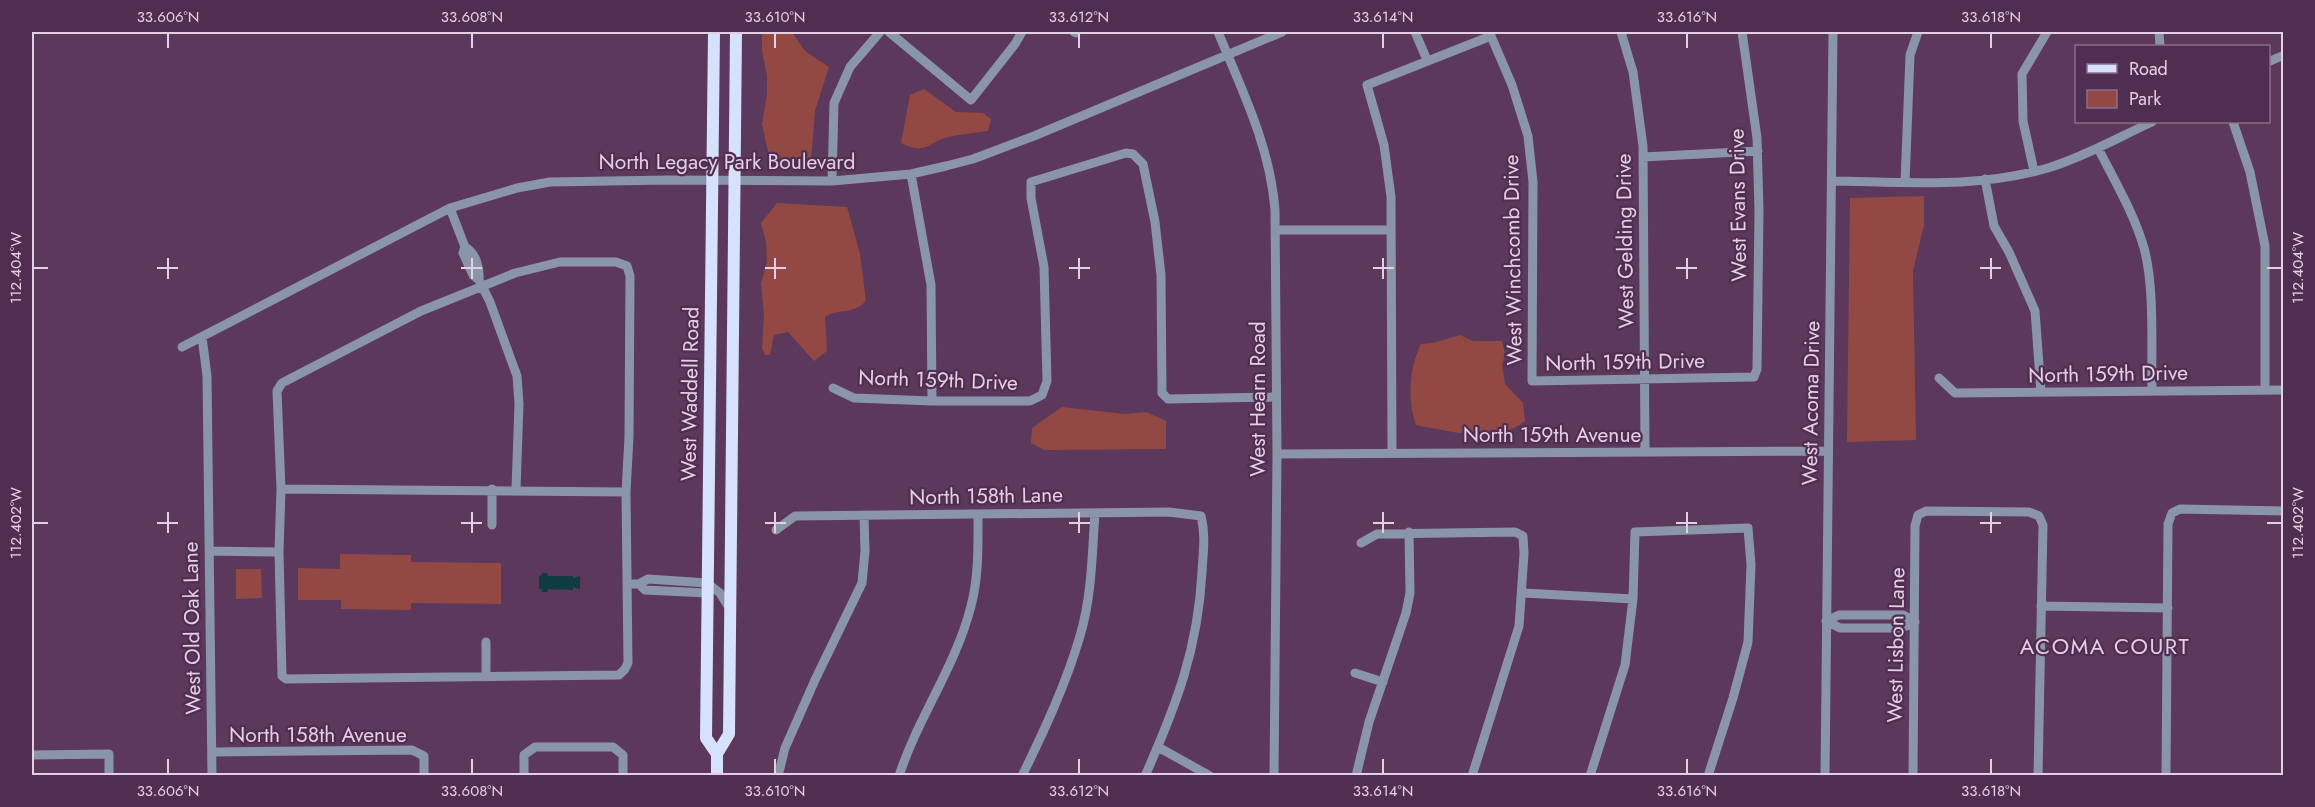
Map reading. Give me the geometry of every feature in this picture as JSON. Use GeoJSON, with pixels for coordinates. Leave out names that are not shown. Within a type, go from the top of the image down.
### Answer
{"type":"FeatureCollection","features":[{"type":"Feature","properties":{"kind":"main road","name":"West Waddell Road"},"geometry":{"type":"LineString","coordinates":[[714,32],[706,738],[717,754]]}},
{"type":"Feature","properties":{"kind":"main road","name":"West Waddell Road"},"geometry":{"type":"LineString","coordinates":[[717,776],[717,754],[729,734],[736,32]]}},
{"type":"Feature","properties":{"kind":"street"},"geometry":{"type":"LineString","coordinates":[[832,181],[834,103],[850,67],[880,32]]}},
{"type":"Feature","properties":{"kind":"street"},"geometry":{"type":"LineString","coordinates":[[889,32],[971,100],[1016,44],[1022,32]]}},
{"type":"Feature","properties":{"kind":"street","name":"West Hearn Road"},"geometry":{"type":"LineString","coordinates":[[1218,32],[1262,140],[1273,181],[1277,454],[1274,776]]}},
{"type":"Feature","properties":{"kind":"street","name":"North Legacy Park Boulevard"},"geometry":{"type":"LineString","coordinates":[[183,347],[450,208],[517,188],[550,182],[832,181],[911,174],[946,166],[1003,148],[1282,32]]}},
{"type":"Feature","properties":{"kind":"street"},"geometry":{"type":"LineString","coordinates":[[1392,453],[1391,197],[1384,145],[1367,85],[1427,60],[1415,32]]}},
{"type":"Feature","properties":{"kind":"street","name":"West Gelding Drive"},"geometry":{"type":"LineString","coordinates":[[1621,32],[1633,72],[1643,157],[1645,452]]}},
{"type":"Feature","properties":{"kind":"street","name":"West Evans Drive"},"geometry":{"type":"LineString","coordinates":[[1742,32],[1758,151],[1757,369],[1754,377]]}},
{"type":"Feature","properties":{"kind":"street","name":"West Acoma Drive"},"geometry":{"type":"LineString","coordinates":[[1825,776],[1833,32]]}},
{"type":"Feature","properties":{"kind":"street"},"geometry":{"type":"LineString","coordinates":[[1905,182],[1910,55],[1918,32]]}},
{"type":"Feature","properties":{"kind":"street"},"geometry":{"type":"LineString","coordinates":[[2034,171],[2023,121],[2022,74],[2047,32]]}},
{"type":"Feature","properties":{"kind":"street","name":"West Winchcomb Drive"},"geometry":{"type":"LineString","coordinates":[[1427,60],[1491,36],[1512,85],[1528,136],[1533,182],[1532,381]]}},
{"type":"Feature","properties":{"kind":"street"},"geometry":{"type":"LineString","coordinates":[[1832,181],[1905,182],[1985,179],[2034,171],[2098,148],[2150,123]]}},
{"type":"Feature","properties":{"kind":"street"},"geometry":{"type":"LineString","coordinates":[[2233,123],[2250,172],[2265,246],[2265,390]]}},
{"type":"Feature","properties":{"kind":"street"},"geometry":{"type":"LineString","coordinates":[[2098,148],[2137,227],[2145,249],[2149,272],[2152,391]]}},
{"type":"Feature","properties":{"kind":"street"},"geometry":{"type":"LineString","coordinates":[[1643,157],[1758,151]]}},
{"type":"Feature","properties":{"kind":"street","name":"North 159th Drive"},"geometry":{"type":"LineString","coordinates":[[833,387],[854,398],[932,402],[1030,401],[1042,395],[1047,381],[1044,267],[1031,198],[1031,182],[1126,153],[1133,154],[1143,164],[1155,222],[1161,275],[1162,393],[1168,399],[1276,397]]}},
{"type":"Feature","properties":{"kind":"street"},"geometry":{"type":"LineString","coordinates":[[911,174],[931,285],[932,402]]}},
{"type":"Feature","properties":{"kind":"street"},"geometry":{"type":"LineString","coordinates":[[1985,179],[1994,226],[2009,252],[2035,311],[2041,392]]}},
{"type":"Feature","properties":{"kind":"street"},"geometry":{"type":"LineString","coordinates":[[450,208],[465,247],[471,250],[473,264],[480,271],[480,283],[501,330],[517,376],[519,404],[516,489]]}},
{"type":"Feature","properties":{"kind":"street"},"geometry":{"type":"LineString","coordinates":[[1275,230],[1391,230]]}},
{"type":"Feature","properties":{"kind":"street"},"geometry":{"type":"LineString","coordinates":[[560,262],[616,262],[627,266],[630,276],[626,492],[628,663],[618,675],[286,679],[282,676],[279,552],[281,489],[277,391],[282,383],[411,315],[480,283],[560,262]]}},
{"type":"Feature","properties":{"kind":"street","name":"West Old Oak Lane"},"geometry":{"type":"LineString","coordinates":[[202,337],[207,376],[212,776]]}},
{"type":"Feature","properties":{"kind":"street","name":"North 159th Drive"},"geometry":{"type":"LineString","coordinates":[[1532,381],[1754,377]]}},
{"type":"Feature","properties":{"kind":"street","name":"North 159th Drive"},"geometry":{"type":"LineString","coordinates":[[1939,378],[1955,393],[2283,390]]}},
{"type":"Feature","properties":{"kind":"street","name":"North 159th Avenue"},"geometry":{"type":"LineString","coordinates":[[1277,454],[1828,451]]}},
{"type":"Feature","properties":{"kind":"street"},"geometry":{"type":"LineString","coordinates":[[281,489],[516,489],[626,492]]}},
{"type":"Feature","properties":{"kind":"street"},"geometry":{"type":"LineString","coordinates":[[492,489],[492,525]]}},
{"type":"Feature","properties":{"kind":"street"},"geometry":{"type":"LineString","coordinates":[[2166,776],[2168,524],[2172,513],[2180,509],[2283,511]]}},
{"type":"Feature","properties":{"kind":"street","name":"West Lisbon Lane"},"geometry":{"type":"LineString","coordinates":[[1913,776],[1915,526],[1918,515],[1926,511],[2029,512],[2039,516],[2043,525],[2041,606]]}},
{"type":"Feature","properties":{"kind":"street","name":"North 158th Lane"},"geometry":{"type":"LineString","coordinates":[[776,530],[795,516],[1169,512],[1201,516],[1205,530],[1199,616],[1188,667],[1172,716],[1158,747]]}},
{"type":"Feature","properties":{"kind":"street"},"geometry":{"type":"LineString","coordinates":[[1022,776],[1044,729],[1080,635],[1090,585],[1095,513]]}},
{"type":"Feature","properties":{"kind":"street"},"geometry":{"type":"LineString","coordinates":[[898,776],[909,746],[958,647],[972,605],[978,557],[978,514]]}},
{"type":"Feature","properties":{"kind":"street"},"geometry":{"type":"LineString","coordinates":[[778,776],[785,748],[806,699],[862,583],[865,551],[864,515]]}},
{"type":"Feature","properties":{"kind":"street"},"geometry":{"type":"LineString","coordinates":[[1590,776],[1625,665],[1633,599],[1635,532],[1748,528],[1751,566],[1748,642],[1708,776]]}},
{"type":"Feature","properties":{"kind":"street"},"geometry":{"type":"LineString","coordinates":[[1356,776],[1369,722],[1406,613],[1410,593],[1409,532]]}},
{"type":"Feature","properties":{"kind":"street"},"geometry":{"type":"LineString","coordinates":[[1361,543],[1377,534],[1409,532],[1515,532],[1524,536],[1519,626],[1472,776]]}},
{"type":"Feature","properties":{"kind":"street"},"geometry":{"type":"LineString","coordinates":[[209,551],[279,552]]}},
{"type":"Feature","properties":{"kind":"street"},"geometry":{"type":"LineString","coordinates":[[627,584],[639,584],[648,579],[707,588],[720,593],[730,609]]}},
{"type":"Feature","properties":{"kind":"street"},"geometry":{"type":"LineString","coordinates":[[1522,593],[1633,599]]}},
{"type":"Feature","properties":{"kind":"street"},"geometry":{"type":"LineString","coordinates":[[2038,776],[2041,606],[2168,608]]}},
{"type":"Feature","properties":{"kind":"street"},"geometry":{"type":"LineString","coordinates":[[1826,621],[1839,615],[1903,615],[1915,622]]}},
{"type":"Feature","properties":{"kind":"street"},"geometry":{"type":"LineString","coordinates":[[1879,615],[1879,628]]}},
{"type":"Feature","properties":{"kind":"street"},"geometry":{"type":"LineString","coordinates":[[1826,621],[1840,628],[1902,628],[1915,622]]}},
{"type":"Feature","properties":{"kind":"street"},"geometry":{"type":"LineString","coordinates":[[486,642],[486,676]]}},
{"type":"Feature","properties":{"kind":"street"},"geometry":{"type":"LineString","coordinates":[[1354,673],[1383,682]]}},
{"type":"Feature","properties":{"kind":"street"},"geometry":{"type":"LineString","coordinates":[[524,776],[524,756],[535,747],[614,747],[623,755],[623,776]]}},
{"type":"Feature","properties":{"kind":"street"},"geometry":{"type":"LineString","coordinates":[[1145,776],[1158,747],[1210,776]]}},
{"type":"Feature","properties":{"kind":"street","name":"North 158th Avenue"},"geometry":{"type":"LineString","coordinates":[[212,752],[412,750],[424,756],[424,776]]}},
{"type":"Feature","properties":{"kind":"street"},"geometry":{"type":"LineString","coordinates":[[32,755],[109,754],[109,776]]}},
{"type":"Feature","properties":{"kind":"green space"},"geometry":{"type":"Polygon","coordinates":[[[762,32],[792,32],[805,51],[829,67],[815,111],[811,161],[803,165],[770,161],[762,124],[767,95],[767,76],[762,51],[762,32]]]}},
{"type":"Feature","properties":{"kind":"green space"},"geometry":{"type":"Polygon","coordinates":[[[924,89],[956,112],[983,113],[991,119],[988,131],[941,139],[922,148],[910,147],[901,143],[910,95],[924,89]]]}},
{"type":"Feature","properties":{"kind":"green space"},"geometry":{"type":"Polygon","coordinates":[[[1924,196],[1924,225],[1913,271],[1916,440],[1847,442],[1850,198],[1924,196]]]}},
{"type":"Feature","properties":{"kind":"green space"},"geometry":{"type":"Polygon","coordinates":[[[777,203],[847,207],[860,254],[866,301],[861,306],[825,317],[827,351],[814,361],[788,332],[774,335],[770,355],[765,355],[762,348],[764,316],[761,283],[767,261],[766,242],[761,223],[777,203]]]}},
{"type":"Feature","properties":{"kind":"green space"},"geometry":{"type":"Polygon","coordinates":[[[1460,335],[1473,341],[1502,341],[1505,354],[1502,365],[1505,384],[1523,403],[1525,421],[1500,433],[1486,434],[1458,433],[1416,425],[1410,395],[1414,363],[1421,344],[1460,335]]]}},
{"type":"Feature","properties":{"kind":"green space"},"geometry":{"type":"Polygon","coordinates":[[[1062,407],[1125,414],[1146,412],[1166,421],[1166,449],[1044,450],[1031,443],[1032,428],[1062,407]]]}},
{"type":"Feature","properties":{"kind":"green space"},"geometry":{"type":"Polygon","coordinates":[[[340,554],[411,555],[411,562],[501,563],[501,604],[411,603],[411,610],[341,609],[341,600],[298,600],[298,568],[340,569],[340,554]]]}},
{"type":"Feature","properties":{"kind":"green space"},"geometry":{"type":"Polygon","coordinates":[[[236,569],[261,569],[262,598],[236,599],[236,569]]]}},
{"type":"Feature","properties":{"kind":"shaded area"},"geometry":{"type":"Polygon","coordinates":[[[547,573],[548,576],[573,576],[573,578],[580,576],[580,589],[573,587],[573,590],[548,589],[547,592],[542,592],[542,589],[539,589],[539,576],[547,573]]]}},
{"type":"Feature","properties":{"kind":"district","name":"ACOMA COURT"},"geometry":{"type":"Point","coordinates":[2105,646]}}]}
